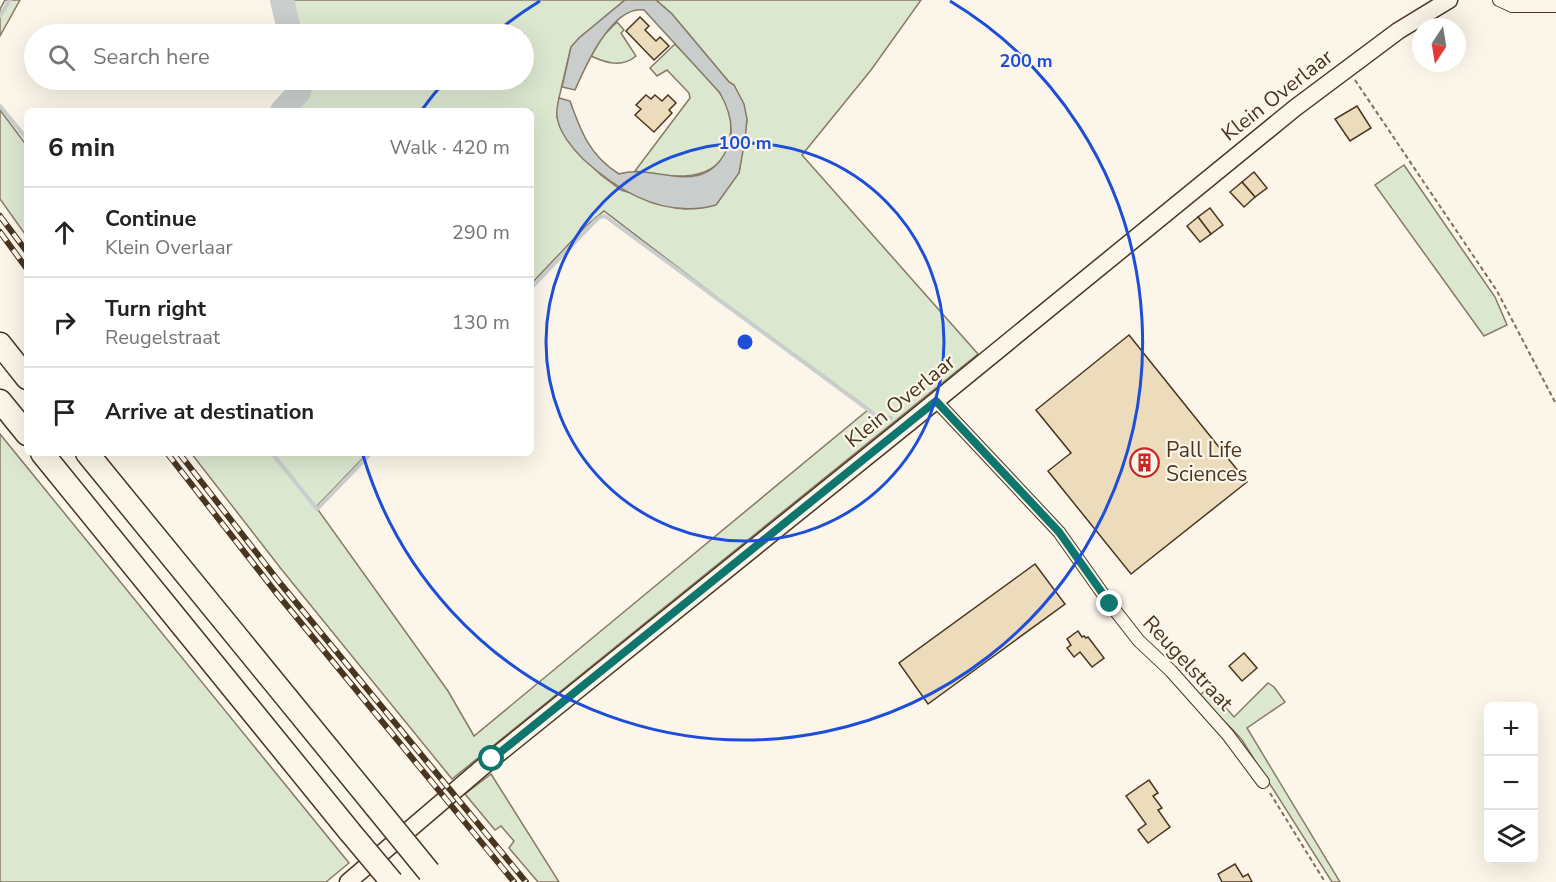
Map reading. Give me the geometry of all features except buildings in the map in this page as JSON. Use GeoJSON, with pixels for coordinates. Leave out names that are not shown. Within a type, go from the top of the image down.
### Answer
{"type":"FeatureCollection","features":[{"type":"Feature","properties":{"kind":"highway"},"geometry":{"type":"LineString","coordinates":[[0,344],[24,374]]}},
{"type":"Feature","properties":{"kind":"highway"},"geometry":{"type":"LineString","coordinates":[[0,401],[24,430]]}},
{"type":"Feature","properties":{"kind":"highway"},"geometry":{"type":"LineString","coordinates":[[44,456],[392,882]]}},
{"type":"Feature","properties":{"kind":"highway"},"geometry":{"type":"LineString","coordinates":[[89,456],[433,877]]}},
{"type":"Feature","properties":{"kind":"main road","name":"Klein Overlaar"},"geometry":{"type":"LineString","coordinates":[[348,882],[386,847],[492,759],[1346,68],[1398,31],[1449,0]]}},
{"type":"Feature","properties":{"kind":"street"},"geometry":{"type":"LineString","coordinates":[[1499,0],[1512,6],[1556,6]]}},
{"type":"Feature","properties":{"kind":"street","name":"Reugelstraat"},"geometry":{"type":"LineString","coordinates":[[936,401],[1059,532],[1139,641],[1171,671],[1228,735],[1263,782]]}},
{"type":"Feature","properties":{"kind":"path"},"geometry":{"type":"LineString","coordinates":[[1346,68],[1497,291],[1556,404]]}},
{"type":"Feature","properties":{"kind":"path"},"geometry":{"type":"LineString","coordinates":[[1263,782],[1325,882]]}},
{"type":"Feature","properties":{"kind":"green space"},"geometry":{"type":"Polygon","coordinates":[[[5,0],[20,0],[0,36],[0,9],[5,0]]]}},
{"type":"Feature","properties":{"kind":"green space"},"geometry":{"type":"Polygon","coordinates":[[[288,0],[625,0],[571,47],[557,117],[576,151],[621,190],[684,209],[707,207],[739,173],[747,119],[734,85],[672,14],[656,0],[921,0],[871,70],[802,155],[978,354],[452,779],[282,570],[193,456],[365,456],[316,507],[448,691],[474,736],[869,409],[604,211],[586,226],[534,281],[534,108],[292,108],[304,90],[534,90],[534,24],[292,23],[288,0]]]}},
{"type":"Feature","properties":{"kind":"green space"},"geometry":{"type":"Polygon","coordinates":[[[617,22],[624,30],[621,33],[636,56],[625,62],[614,63],[591,56],[602,37],[617,22]]]}},
{"type":"Feature","properties":{"kind":"green space"},"geometry":{"type":"Polygon","coordinates":[[[675,44],[709,79],[726,103],[731,123],[729,143],[723,157],[715,166],[704,172],[677,176],[635,171],[690,98],[689,93],[667,70],[657,76],[650,68],[675,44]]]}},
{"type":"Feature","properties":{"kind":"green space"},"geometry":{"type":"Polygon","coordinates":[[[0,110],[24,142],[24,233],[0,199],[0,110]]]}},
{"type":"Feature","properties":{"kind":"green space"},"geometry":{"type":"Polygon","coordinates":[[[1404,165],[1495,297],[1507,325],[1484,336],[1375,185],[1404,165]]]}},
{"type":"Feature","properties":{"kind":"green space"},"geometry":{"type":"Polygon","coordinates":[[[0,434],[349,863],[326,882],[0,882],[0,434]]]}},
{"type":"Feature","properties":{"kind":"green space"},"geometry":{"type":"Polygon","coordinates":[[[1268,683],[1274,687],[1285,702],[1247,728],[1340,882],[1332,882],[1242,740],[1200,695],[1206,690],[1212,692],[1234,717],[1268,683]]]}},
{"type":"Feature","properties":{"kind":"green space"},"geometry":{"type":"Polygon","coordinates":[[[491,774],[559,882],[538,882],[509,848],[514,841],[501,826],[495,830],[465,794],[491,774]]]}},
{"type":"Feature","properties":{"kind":"shaded area"},"geometry":{"type":"Polygon","coordinates":[[[625,0],[656,0],[672,14],[734,85],[744,104],[747,119],[739,173],[716,205],[679,208],[644,200],[612,182],[583,159],[560,128],[557,114],[559,98],[570,101],[578,123],[594,151],[619,174],[633,172],[691,176],[704,173],[716,165],[726,151],[731,129],[727,107],[720,93],[644,10],[632,11],[621,17],[611,27],[593,53],[575,90],[562,87],[571,47],[625,0]]]}},
{"type":"Feature","properties":{"kind":"waterway"},"geometry":{"type":"LineString","coordinates":[[0,16],[10,0]]}},
{"type":"Feature","properties":{"kind":"waterway"},"geometry":{"type":"LineString","coordinates":[[282,0],[288,24]]}},
{"type":"Feature","properties":{"kind":"waterway"},"geometry":{"type":"LineString","coordinates":[[285,108],[299,90]]}},
{"type":"Feature","properties":{"kind":"waterway"},"geometry":{"type":"LineString","coordinates":[[0,106],[24,135]]}},
{"type":"Feature","properties":{"kind":"waterway"},"geometry":{"type":"LineString","coordinates":[[534,285],[595,221],[605,216],[878,417],[891,418]]}},
{"type":"Feature","properties":{"kind":"waterway"},"geometry":{"type":"LineString","coordinates":[[274,456],[317,509],[368,456]]}},
{"type":"Feature","properties":{"kind":"railway"},"geometry":{"type":"LineString","coordinates":[[0,216],[24,248]]}},
{"type":"Feature","properties":{"kind":"railway"},"geometry":{"type":"LineString","coordinates":[[0,232],[24,265]]}},
{"type":"Feature","properties":{"kind":"railway"},"geometry":{"type":"LineString","coordinates":[[169,456],[274,590],[514,882]]}},
{"type":"Feature","properties":{"kind":"railway"},"geometry":{"type":"LineString","coordinates":[[181,456],[280,583],[526,882]]}},
{"type":"Feature","properties":{"kind":"place","name":"Pall Life Sciences"},"geometry":{"type":"Point","coordinates":[1145,462]}},
{"type":"Feature","properties":{"kind":"route"},"geometry":{"type":"LineString","coordinates":[[492,759],[936,401],[1059,532],[1110,604]]}}]}
